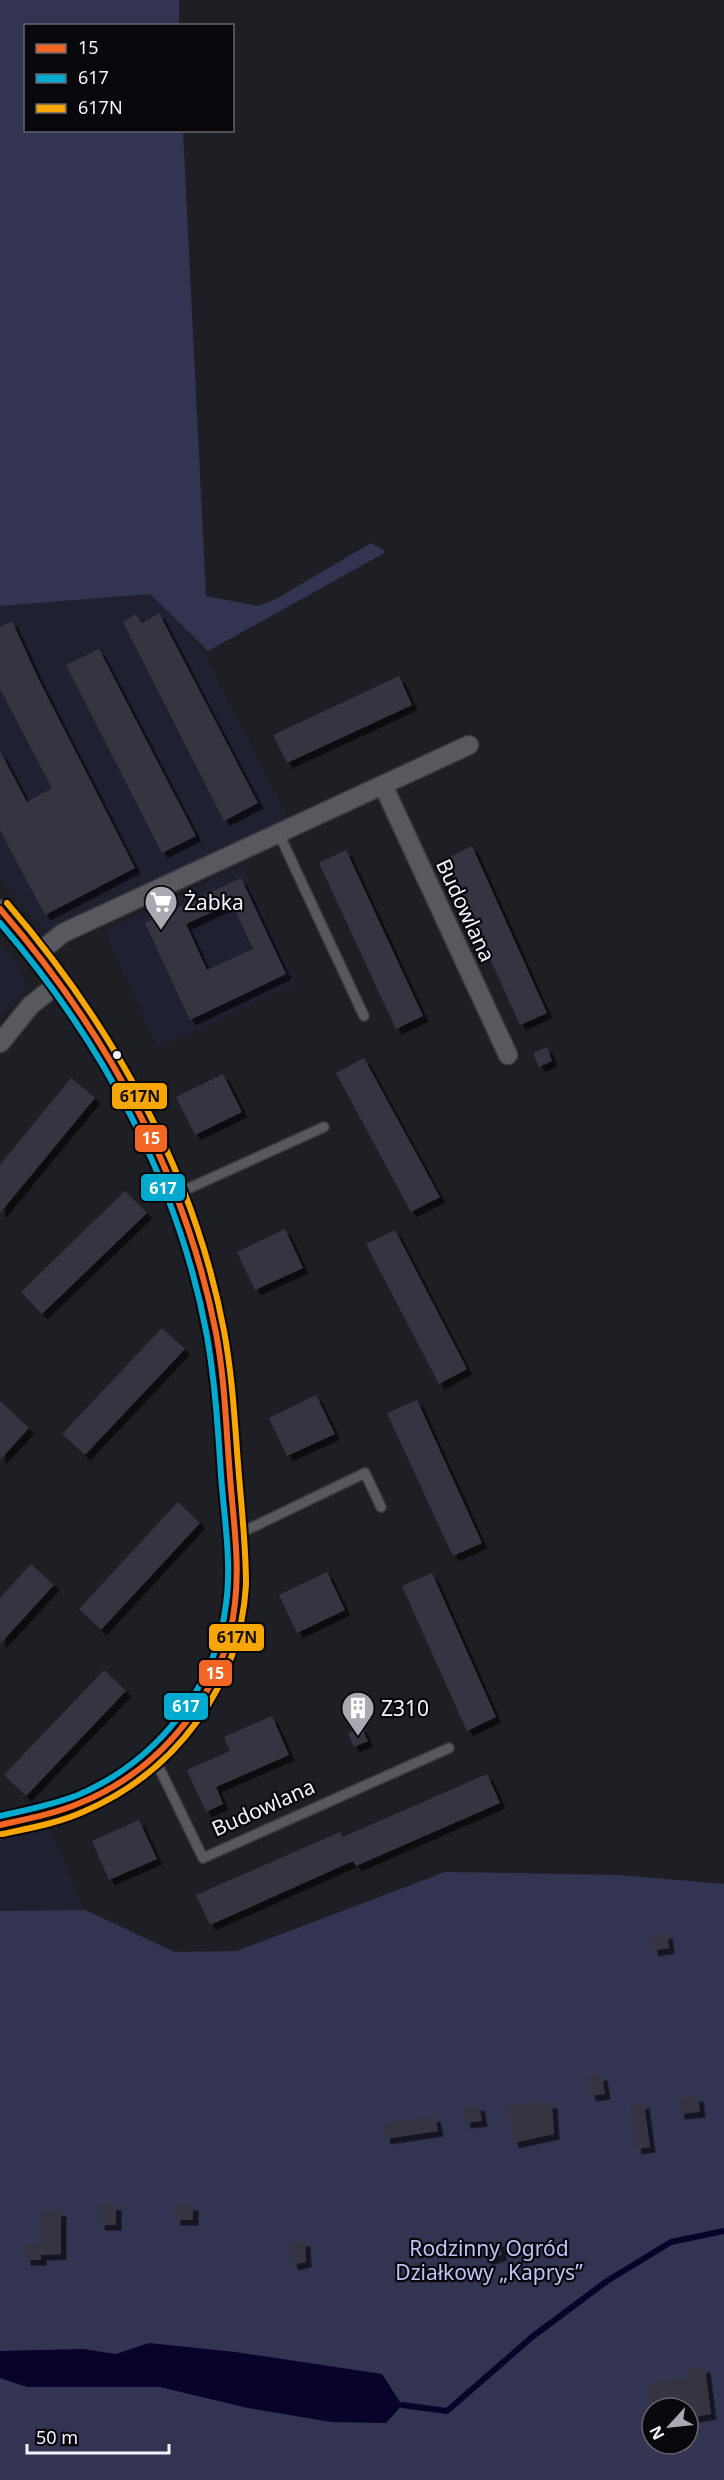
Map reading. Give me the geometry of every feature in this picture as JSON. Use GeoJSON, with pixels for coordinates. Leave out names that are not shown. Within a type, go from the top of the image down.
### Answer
{"type":"FeatureCollection","features":[{"type":"Feature","properties":{"kind":"street"},"geometry":{"type":"LineString","coordinates":[[38,953],[63,933],[469,745]]}},
{"type":"Feature","properties":{"kind":"street","name":"Budowlana"},"geometry":{"type":"LineString","coordinates":[[383,785],[508,1054]]}},
{"type":"Feature","properties":{"kind":"street"},"geometry":{"type":"LineString","coordinates":[[0,909],[60,982],[118,1074],[153,1143],[174,1195],[200,1270],[219,1350],[236,1589],[233,1620],[222,1656],[190,1718],[155,1759],[130,1777],[77,1807],[52,1816],[0,1825]]}},
{"type":"Feature","properties":{"kind":"street"},"geometry":{"type":"LineString","coordinates":[[0,1043],[31,1005],[60,982]]}},
{"type":"Feature","properties":{"kind":"lane"},"geometry":{"type":"LineString","coordinates":[[279,834],[364,1016]]}},
{"type":"Feature","properties":{"kind":"lane"},"geometry":{"type":"LineString","coordinates":[[174,1195],[324,1127]]}},
{"type":"Feature","properties":{"kind":"lane"},"geometry":{"type":"LineString","coordinates":[[234,1536],[365,1473],[381,1507]]}},
{"type":"Feature","properties":{"kind":"lane","name":"Budowlana"},"geometry":{"type":"LineString","coordinates":[[155,1759],[203,1858],[449,1748]]}},
{"type":"Feature","properties":{"kind":"shaded area"},"geometry":{"type":"Polygon","coordinates":[[[150,593],[200,646],[290,821],[46,932],[0,882],[0,606],[150,593]]]}},
{"type":"Feature","properties":{"kind":"shaded area"},"geometry":{"type":"Polygon","coordinates":[[[242,867],[296,984],[158,1048],[104,931],[242,867]]]}},
{"type":"Feature","properties":{"kind":"shaded area"},"geometry":{"type":"Polygon","coordinates":[[[0,944],[19,965],[27,987],[0,1019],[0,944]]]}},
{"type":"Feature","properties":{"kind":"shaded area"},"geometry":{"type":"Polygon","coordinates":[[[51,1829],[85,1910],[0,1911],[0,1836],[22,1836],[51,1829]]]}},
{"type":"Feature","properties":{"kind":"shaded area"},"geometry":{"type":"Polygon","coordinates":[[[149,2343],[235,2352],[382,2374],[402,2405],[386,2423],[331,2422],[248,2408],[160,2387],[27,2387],[0,2378],[0,2351],[83,2349],[116,2354],[149,2343]]]}},
{"type":"Feature","properties":{"kind":"green space"},"geometry":{"type":"Polygon","coordinates":[[[0,0],[179,0],[179,24],[24,24],[24,132],[183,132],[206,596],[258,606],[276,599],[371,543],[386,552],[208,651],[150,594],[0,606],[0,0]]]}},
{"type":"Feature","properties":{"kind":"green space","name":"Rodzinny Ogród Działkowy „Kaprys”"},"geometry":{"type":"Polygon","coordinates":[[[445,1872],[619,1875],[724,1884],[724,2480],[0,2480],[0,1911],[85,1910],[175,1952],[237,1951],[445,1872]]]}},
{"type":"Feature","properties":{"kind":"building"},"geometry":{"type":"Polygon","coordinates":[[[159,613],[258,803],[224,821],[123,622],[136,614],[142,623],[159,613]]]}},
{"type":"Feature","properties":{"kind":"building"},"geometry":{"type":"Polygon","coordinates":[[[12,621],[39,680],[135,868],[45,915],[0,830],[0,751],[27,802],[52,788],[0,689],[0,627],[12,621]]]}},
{"type":"Feature","properties":{"kind":"building"},"geometry":{"type":"Polygon","coordinates":[[[99,649],[196,836],[162,853],[66,665],[99,649]]]}},
{"type":"Feature","properties":{"kind":"building"},"geometry":{"type":"Polygon","coordinates":[[[399,676],[412,705],[287,763],[273,735],[399,676]]]}},
{"type":"Feature","properties":{"kind":"building"},"geometry":{"type":"Polygon","coordinates":[[[472,846],[547,1013],[520,1025],[445,859],[472,846]]]}},
{"type":"Feature","properties":{"kind":"building"},"geometry":{"type":"Polygon","coordinates":[[[346,850],[423,1016],[396,1029],[319,863],[346,850]]]}},
{"type":"Feature","properties":{"kind":"building"},"geometry":{"type":"Polygon","coordinates":[[[241,878],[286,974],[190,1020],[145,923],[241,878]],[[232,903],[186,924],[207,970],[253,949],[232,903]]]}},
{"type":"Feature","properties":{"kind":"building"},"geometry":{"type":"Polygon","coordinates":[[[547,1047],[552,1061],[539,1067],[533,1053],[547,1047]]]}},
{"type":"Feature","properties":{"kind":"building"},"geometry":{"type":"Polygon","coordinates":[[[364,1058],[440,1197],[411,1212],[336,1073],[364,1058]]]}},
{"type":"Feature","properties":{"kind":"building"},"geometry":{"type":"Polygon","coordinates":[[[223,1074],[242,1112],[195,1135],[176,1097],[223,1074]]]}},
{"type":"Feature","properties":{"kind":"building"},"geometry":{"type":"Polygon","coordinates":[[[71,1078],[95,1098],[0,1213],[0,1165],[71,1078]]]}},
{"type":"Feature","properties":{"kind":"building"},"geometry":{"type":"Polygon","coordinates":[[[125,1191],[147,1213],[42,1314],[21,1292],[125,1191]]]}},
{"type":"Feature","properties":{"kind":"building"},"geometry":{"type":"Polygon","coordinates":[[[285,1229],[303,1268],[255,1290],[237,1252],[285,1229]]]}},
{"type":"Feature","properties":{"kind":"building"},"geometry":{"type":"Polygon","coordinates":[[[395,1230],[467,1369],[439,1384],[366,1244],[395,1230]]]}},
{"type":"Feature","properties":{"kind":"building"},"geometry":{"type":"Polygon","coordinates":[[[162,1328],[185,1349],[85,1455],[62,1434],[162,1328]]]}},
{"type":"Feature","properties":{"kind":"building"},"geometry":{"type":"Polygon","coordinates":[[[316,1395],[335,1434],[287,1456],[269,1418],[316,1395]]]}},
{"type":"Feature","properties":{"kind":"building"},"geometry":{"type":"Polygon","coordinates":[[[417,1400],[482,1543],[453,1556],[387,1413],[417,1400]]]}},
{"type":"Feature","properties":{"kind":"building"},"geometry":{"type":"Polygon","coordinates":[[[0,1401],[29,1428],[0,1460],[0,1401]]]}},
{"type":"Feature","properties":{"kind":"building"},"geometry":{"type":"Polygon","coordinates":[[[178,1502],[200,1523],[101,1630],[79,1609],[178,1502]]]}},
{"type":"Feature","properties":{"kind":"building"},"geometry":{"type":"Polygon","coordinates":[[[31,1564],[54,1585],[0,1644],[0,1598],[31,1564]]]}},
{"type":"Feature","properties":{"kind":"building"},"geometry":{"type":"Polygon","coordinates":[[[327,1572],[345,1610],[297,1633],[279,1595],[327,1572]]]}},
{"type":"Feature","properties":{"kind":"building"},"geometry":{"type":"Polygon","coordinates":[[[432,1573],[496,1717],[467,1731],[402,1586],[432,1573]]]}},
{"type":"Feature","properties":{"kind":"building"},"geometry":{"type":"Polygon","coordinates":[[[104,1670],[126,1691],[26,1796],[4,1775],[104,1670]]]}},
{"type":"Feature","properties":{"kind":"building"},"geometry":{"type":"Polygon","coordinates":[[[272,1716],[289,1755],[216,1787],[223,1804],[206,1812],[187,1770],[230,1751],[224,1737],[272,1716]]]}},
{"type":"Feature","properties":{"kind":"building","name":"Z310"},"geometry":{"type":"Polygon","coordinates":[[[361,1727],[368,1741],[354,1747],[348,1733],[361,1727]]]}},
{"type":"Feature","properties":{"kind":"building"},"geometry":{"type":"Polygon","coordinates":[[[487,1774],[500,1803],[356,1866],[353,1861],[210,1925],[196,1895],[340,1832],[343,1837],[487,1774]]]}},
{"type":"Feature","properties":{"kind":"building"},"geometry":{"type":"Polygon","coordinates":[[[139,1820],[157,1859],[109,1880],[92,1841],[139,1820]]]}},
{"type":"Feature","properties":{"kind":"building"},"geometry":{"type":"Polygon","coordinates":[[[667,1933],[669,1948],[653,1951],[650,1937],[667,1933]]]}},
{"type":"Feature","properties":{"kind":"building"},"geometry":{"type":"Polygon","coordinates":[[[602,2075],[605,2094],[590,2096],[587,2077],[602,2075]]]}},
{"type":"Feature","properties":{"kind":"building"},"geometry":{"type":"Polygon","coordinates":[[[698,2096],[700,2112],[679,2114],[678,2098],[698,2096]]]}},
{"type":"Feature","properties":{"kind":"building"},"geometry":{"type":"Polygon","coordinates":[[[552,2103],[554,2134],[513,2143],[508,2104],[552,2103]]]}},
{"type":"Feature","properties":{"kind":"building"},"geometry":{"type":"Polygon","coordinates":[[[644,2103],[650,2147],[636,2149],[630,2105],[644,2103]]]}},
{"type":"Feature","properties":{"kind":"building"},"geometry":{"type":"Polygon","coordinates":[[[479,2105],[482,2121],[465,2123],[463,2107],[479,2105]]]}},
{"type":"Feature","properties":{"kind":"building"},"geometry":{"type":"Polygon","coordinates":[[[435,2116],[438,2131],[385,2139],[383,2124],[435,2116]]]}},
{"type":"Feature","properties":{"kind":"building"},"geometry":{"type":"Polygon","coordinates":[[[100,2204],[116,2205],[116,2225],[99,2225],[100,2204]]]}},
{"type":"Feature","properties":{"kind":"building"},"geometry":{"type":"Polygon","coordinates":[[[175,2205],[193,2205],[193,2220],[175,2220],[175,2205]]]}},
{"type":"Feature","properties":{"kind":"building"},"geometry":{"type":"Polygon","coordinates":[[[42,2210],[61,2211],[61,2254],[41,2255],[41,2260],[25,2260],[25,2244],[40,2244],[42,2210]]]}},
{"type":"Feature","properties":{"kind":"building"},"geometry":{"type":"Polygon","coordinates":[[[305,2241],[306,2262],[292,2265],[290,2242],[305,2241]]]}},
{"type":"Feature","properties":{"kind":"building"},"geometry":{"type":"Polygon","coordinates":[[[498,2241],[502,2255],[486,2260],[482,2244],[498,2241]]]}},
{"type":"Feature","properties":{"kind":"building"},"geometry":{"type":"Polygon","coordinates":[[[705,2367],[711,2414],[700,2416],[700,2396],[648,2396],[646,2384],[688,2378],[687,2369],[705,2367]]]}},
{"type":"Feature","properties":{"kind":"waterway"},"geometry":{"type":"LineString","coordinates":[[402,2405],[447,2411],[532,2337],[607,2281],[671,2242],[724,2231]]}},
{"type":"Feature","properties":{"kind":"transit line","name":"617N"},"geometry":{"type":"LineString","coordinates":[[2,1834],[55,1822],[85,1811],[118,1794],[148,1773],[175,1748],[198,1720],[217,1690],[231,1657],[241,1622],[246,1585],[244,1530],[227,1349],[210,1272],[192,1214],[170,1157],[144,1103],[114,1050],[81,999],[7,903]]}},
{"type":"Feature","properties":{"kind":"transit line","name":"15"},"geometry":{"type":"LineString","coordinates":[[0,909],[74,1004],[106,1054],[136,1107],[162,1161],[184,1217],[202,1274],[219,1351],[237,1571],[235,1603],[229,1636],[219,1667],[204,1696],[185,1724],[163,1748],[138,1770],[110,1789],[70,1807],[0,1825]]}},
{"type":"Feature","properties":{"kind":"transit line","name":"617"},"geometry":{"type":"LineString","coordinates":[[0,923],[71,1015],[102,1065],[131,1116],[156,1169],[177,1223],[194,1279],[210,1353],[228,1572],[226,1604],[220,1635],[209,1665],[195,1693],[177,1719],[156,1742],[106,1781],[78,1795],[0,1816]]}},
{"type":"Feature","properties":{"kind":"place","name":"Żabka"},"geometry":{"type":"Point","coordinates":[161,931]}},
{"type":"Feature","properties":{"kind":"place","name":"Z310"},"geometry":{"type":"Point","coordinates":[358,1737]}}]}
